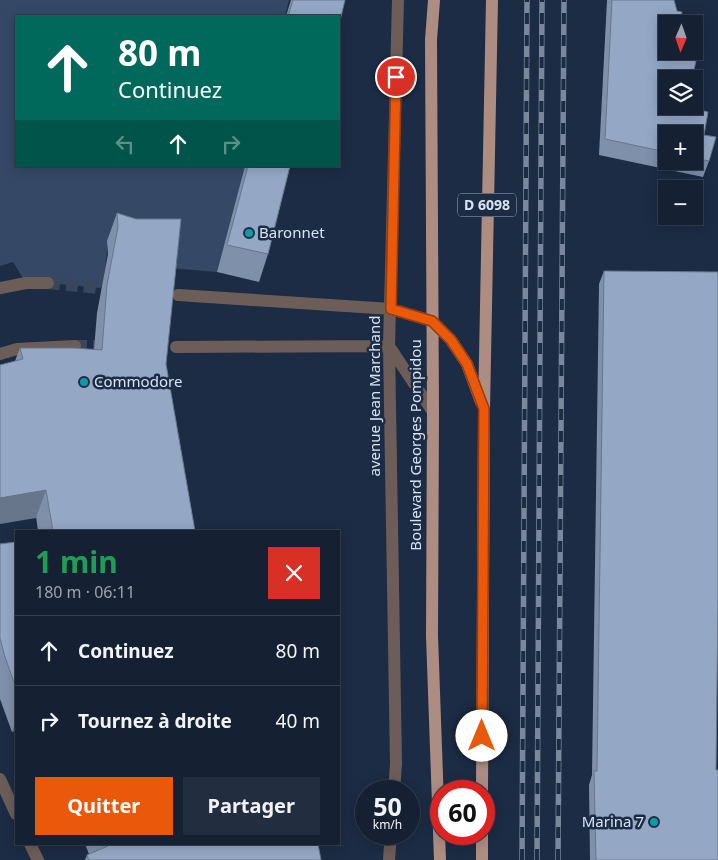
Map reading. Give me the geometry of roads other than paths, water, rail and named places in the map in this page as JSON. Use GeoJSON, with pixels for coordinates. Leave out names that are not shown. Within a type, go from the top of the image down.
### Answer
{"type":"FeatureCollection","features":[{"type":"Feature","properties":{"kind":"main road","name":"Boulevard Georges Pompidou"},"geometry":{"type":"LineString","coordinates":[[434,0],[431,40],[432,636],[440,860]]}},
{"type":"Feature","properties":{"kind":"main road","name":"D 6098"},"geometry":{"type":"LineString","coordinates":[[482,780],[484,409],[492,0]]}},
{"type":"Feature","properties":{"kind":"main road"},"geometry":{"type":"LineString","coordinates":[[432,321],[451,340],[467,364],[484,409]]}},
{"type":"Feature","properties":{"kind":"main road"},"geometry":{"type":"LineString","coordinates":[[482,845],[482,860]]}},
{"type":"Feature","properties":{"kind":"street","name":"avenue Jean Marchand"},"geometry":{"type":"LineString","coordinates":[[395,780],[389,346],[398,0]]}},
{"type":"Feature","properties":{"kind":"street"},"geometry":{"type":"LineString","coordinates":[[0,288],[26,283],[48,283]]}},
{"type":"Feature","properties":{"kind":"street"},"geometry":{"type":"LineString","coordinates":[[178,296],[391,309],[432,321]]}},
{"type":"Feature","properties":{"kind":"street"},"geometry":{"type":"LineString","coordinates":[[0,354],[16,349],[75,346]]}},
{"type":"Feature","properties":{"kind":"street"},"geometry":{"type":"LineString","coordinates":[[176,346],[389,346],[433,412]]}},
{"type":"Feature","properties":{"kind":"street"},"geometry":{"type":"LineString","coordinates":[[0,779],[15,812]]}},
{"type":"Feature","properties":{"kind":"street"},"geometry":{"type":"LineString","coordinates":[[30,845],[38,860]]}},
{"type":"Feature","properties":{"kind":"street"},"geometry":{"type":"LineString","coordinates":[[389,860],[390,845]]}},
{"type":"Feature","properties":{"kind":"tunnel"},"geometry":{"type":"LineString","coordinates":[[48,283],[118,290]]}},
{"type":"Feature","properties":{"kind":"tunnel"},"geometry":{"type":"LineString","coordinates":[[75,346],[110,346]]}},
{"type":"Feature","properties":{"kind":"railway"},"geometry":{"type":"LineString","coordinates":[[522,860],[527,0]]}},
{"type":"Feature","properties":{"kind":"railway"},"geometry":{"type":"LineString","coordinates":[[537,860],[542,0]]}},
{"type":"Feature","properties":{"kind":"railway"},"geometry":{"type":"LineString","coordinates":[[558,860],[564,0]]}},
{"type":"Feature","properties":{"kind":"place","name":"Baronnet"},"geometry":{"type":"Point","coordinates":[249,233]}},
{"type":"Feature","properties":{"kind":"place","name":"Commodore"},"geometry":{"type":"Point","coordinates":[84,382]}},
{"type":"Feature","properties":{"kind":"place","name":"Marina 7"},"geometry":{"type":"Point","coordinates":[654,822]}}]}
